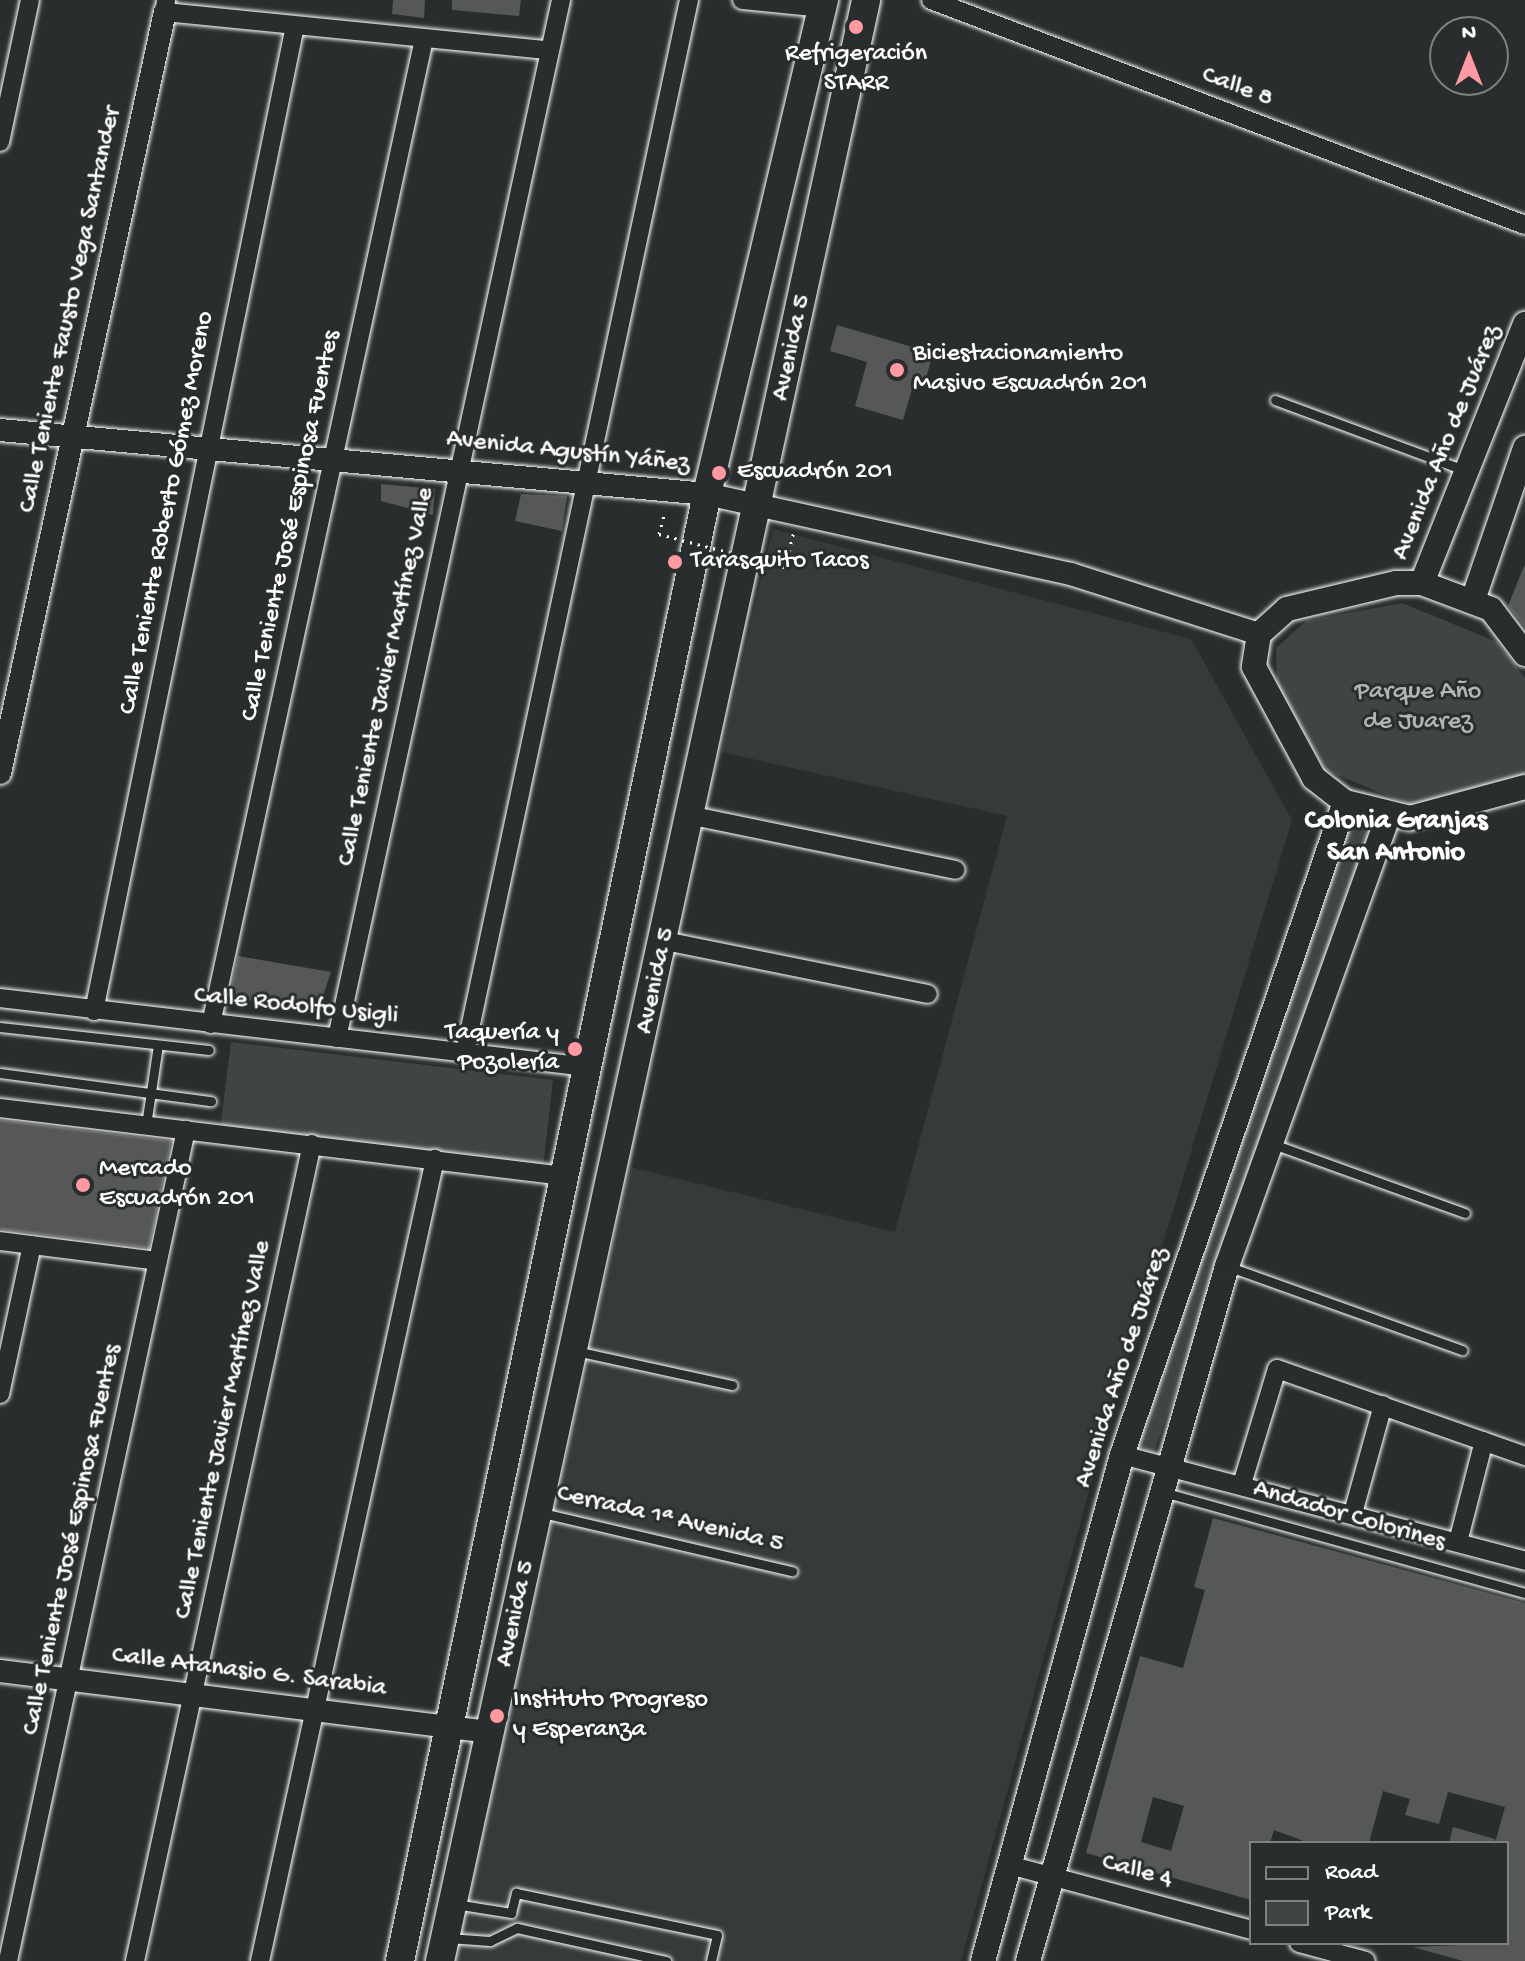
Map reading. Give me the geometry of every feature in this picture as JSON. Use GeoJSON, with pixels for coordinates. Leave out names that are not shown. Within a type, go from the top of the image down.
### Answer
{"type":"FeatureCollection","features":[{"type":"Feature","properties":{"kind":"main road","name":"Avenida 5"},"geometry":{"type":"LineString","coordinates":[[442,1950],[693,816],[866,0]]}},
{"type":"Feature","properties":{"kind":"main road","name":"Avenida 5"},"geometry":{"type":"LineString","coordinates":[[400,1961],[707,494],[823,4]]}},
{"type":"Feature","properties":{"kind":"main road","name":"Avenida Año de Juárez"},"geometry":{"type":"LineString","coordinates":[[1422,583],[1525,324]]}},
{"type":"Feature","properties":{"kind":"main road"},"geometry":{"type":"LineString","coordinates":[[1473,600],[1525,448]]}},
{"type":"Feature","properties":{"kind":"main road"},"geometry":{"type":"LineString","coordinates":[[1525,654],[1491,609],[1422,583],[1287,609],[1259,634],[1259,684],[1314,778],[1345,802],[1388,816],[1428,816],[1525,787]]}},
{"type":"Feature","properties":{"kind":"main road","name":"Avenida Año de Juárez"},"geometry":{"type":"LineString","coordinates":[[983,1961],[1122,1455],[1345,802]]}},
{"type":"Feature","properties":{"kind":"main road"},"geometry":{"type":"LineString","coordinates":[[1028,1961],[1167,1465],[1227,1266],[1388,816]]}},
{"type":"Feature","properties":{"kind":"street"},"geometry":{"type":"LineString","coordinates":[[0,142],[30,0]]}},
{"type":"Feature","properties":{"kind":"street","name":"Calle Teniente Javier Martínez Valle"},"geometry":{"type":"LineString","coordinates":[[337,1038],[561,0]]}},
{"type":"Feature","properties":{"kind":"street"},"geometry":{"type":"LineString","coordinates":[[465,1052],[689,0]]}},
{"type":"Feature","properties":{"kind":"street"},"geometry":{"type":"LineString","coordinates":[[742,0],[823,4]]}},
{"type":"Feature","properties":{"kind":"street","name":"Calle 8"},"geometry":{"type":"LineString","coordinates":[[931,0],[1525,225]]}},
{"type":"Feature","properties":{"kind":"street"},"geometry":{"type":"LineString","coordinates":[[165,6],[295,26],[549,50]]}},
{"type":"Feature","properties":{"kind":"street","name":"Calle Teniente Fausto Vega Santander"},"geometry":{"type":"LineString","coordinates":[[0,773],[165,6]]}},
{"type":"Feature","properties":{"kind":"street","name":"Calle Teniente Roberto Gómez Moreno"},"geometry":{"type":"LineString","coordinates":[[94,1011],[206,446],[295,26]]}},
{"type":"Feature","properties":{"kind":"street","name":"Calle Teniente José Espinosa Fuentes"},"geometry":{"type":"LineString","coordinates":[[211,1024],[424,39]]}},
{"type":"Feature","properties":{"kind":"street","name":"Avenida Agustín Yáñez"},"geometry":{"type":"LineString","coordinates":[[0,430],[206,446],[707,494],[1071,574],[1259,634]]}},
{"type":"Feature","properties":{"kind":"street"},"geometry":{"type":"LineString","coordinates":[[693,816],[956,870]]}},
{"type":"Feature","properties":{"kind":"street"},"geometry":{"type":"LineString","coordinates":[[665,941],[928,994]]}},
{"type":"Feature","properties":{"kind":"street","name":"Calle Rodolfo Usigli"},"geometry":{"type":"LineString","coordinates":[[0,998],[587,1067]]}},
{"type":"Feature","properties":{"kind":"street"},"geometry":{"type":"LineString","coordinates":[[0,1108],[564,1176]]}},
{"type":"Feature","properties":{"kind":"street","name":"Calle Teniente José Espinosa Fuentes"},"geometry":{"type":"LineString","coordinates":[[8,1961],[71,1679],[186,1130]]}},
{"type":"Feature","properties":{"kind":"street","name":"Calle Teniente Javier Martínez Valle"},"geometry":{"type":"LineString","coordinates":[[135,1961],[312,1144]]}},
{"type":"Feature","properties":{"kind":"street"},"geometry":{"type":"LineString","coordinates":[[260,1961],[318,1707],[435,1159]]}},
{"type":"Feature","properties":{"kind":"street"},"geometry":{"type":"LineString","coordinates":[[0,1241],[158,1261]]}},
{"type":"Feature","properties":{"kind":"street"},"geometry":{"type":"LineString","coordinates":[[0,1394],[32,1245]]}},
{"type":"Feature","properties":{"kind":"street"},"geometry":{"type":"LineString","coordinates":[[1242,1484],[1277,1369],[1525,1456]]}},
{"type":"Feature","properties":{"kind":"street"},"geometry":{"type":"LineString","coordinates":[[1353,1513],[1383,1405]]}},
{"type":"Feature","properties":{"kind":"street"},"geometry":{"type":"LineString","coordinates":[[1458,1542],[1484,1441]]}},
{"type":"Feature","properties":{"kind":"street","name":"Andador Colorines"},"geometry":{"type":"LineString","coordinates":[[1122,1455],[1353,1513],[1525,1561]]}},
{"type":"Feature","properties":{"kind":"street","name":"Calle Atanasio G. Sarabia"},"geometry":{"type":"LineString","coordinates":[[0,1671],[318,1707],[492,1732]]}},
{"type":"Feature","properties":{"kind":"street","name":"Calle 4"},"geometry":{"type":"LineString","coordinates":[[1009,1865],[1249,1929]]}},
{"type":"Feature","properties":{"kind":"street"},"geometry":{"type":"LineString","coordinates":[[1306,1945],[1366,1961]]}},
{"type":"Feature","properties":{"kind":"lane"},"geometry":{"type":"LineString","coordinates":[[1275,400],[1467,471]]}},
{"type":"Feature","properties":{"kind":"lane"},"geometry":{"type":"LineString","coordinates":[[0,1027],[209,1050]]}},
{"type":"Feature","properties":{"kind":"lane"},"geometry":{"type":"LineString","coordinates":[[146,1125],[158,1045]]}},
{"type":"Feature","properties":{"kind":"lane"},"geometry":{"type":"LineString","coordinates":[[0,1073],[211,1101]]}},
{"type":"Feature","properties":{"kind":"lane"},"geometry":{"type":"LineString","coordinates":[[1270,1143],[1465,1213]]}},
{"type":"Feature","properties":{"kind":"lane"},"geometry":{"type":"LineString","coordinates":[[1227,1266],[1462,1350]]}},
{"type":"Feature","properties":{"kind":"lane"},"geometry":{"type":"LineString","coordinates":[[576,1351],[732,1385]]}},
{"type":"Feature","properties":{"kind":"lane","name":"Andador Colorines"},"geometry":{"type":"LineString","coordinates":[[1160,1491],[1525,1593]]}},
{"type":"Feature","properties":{"kind":"lane","name":"Cerrada 1ª Avenida 5"},"geometry":{"type":"LineString","coordinates":[[539,1512],[792,1571]]}},
{"type":"Feature","properties":{"kind":"lane"},"geometry":{"type":"LineString","coordinates":[[452,1903],[511,1913],[516,1893],[717,1935],[711,1961]]}},
{"type":"Feature","properties":{"kind":"lane"},"geometry":{"type":"LineString","coordinates":[[442,1950],[490,1941],[517,1928],[666,1961]]}},
{"type":"Feature","properties":{"kind":"path"},"geometry":{"type":"LineString","coordinates":[[667,505],[659,534],[785,567],[796,524]]}},
{"type":"Feature","properties":{"kind":"shaded area"},"geometry":{"type":"Polygon","coordinates":[[[773,529],[1191,639],[1292,820],[1101,1447],[961,1961],[455,1961],[630,1167],[895,1232],[1007,816],[721,752],[773,529]]]}},
{"type":"Feature","properties":{"kind":"green space","name":"Parque Año de Juarez"},"geometry":{"type":"Polygon","coordinates":[[[1402,603],[1497,642],[1525,678],[1525,774],[1513,782],[1413,806],[1325,770],[1277,684],[1276,648],[1306,621],[1402,603]]]}},
{"type":"Feature","properties":{"kind":"green space"},"geometry":{"type":"Polygon","coordinates":[[[1344,807],[1383,820],[1154,1452],[1147,1453],[1135,1443],[1344,807]]]}},
{"type":"Feature","properties":{"kind":"green space"},"geometry":{"type":"Polygon","coordinates":[[[231,1042],[553,1080],[543,1167],[220,1129],[231,1042]]]}},
{"type":"Feature","properties":{"kind":"building"},"geometry":{"type":"Polygon","coordinates":[[[393,0],[425,0],[424,18],[392,14],[393,0]]]}},
{"type":"Feature","properties":{"kind":"building"},"geometry":{"type":"Polygon","coordinates":[[[452,0],[521,0],[519,16],[452,10],[452,0]]]}},
{"type":"Feature","properties":{"kind":"building","name":"Biciestacionamiento Masivo Escuadrón 201"},"geometry":{"type":"Polygon","coordinates":[[[837,325],[933,353],[925,382],[915,379],[903,420],[855,406],[867,362],[830,351],[837,325]]]}},
{"type":"Feature","properties":{"kind":"building"},"geometry":{"type":"Polygon","coordinates":[[[381,484],[435,489],[433,515],[381,501],[381,484]]]}},
{"type":"Feature","properties":{"kind":"building"},"geometry":{"type":"Polygon","coordinates":[[[521,494],[567,496],[562,531],[515,521],[521,494]]]}},
{"type":"Feature","properties":{"kind":"building"},"geometry":{"type":"Polygon","coordinates":[[[1525,566],[1525,627],[1508,606],[1525,566]]]}},
{"type":"Feature","properties":{"kind":"building"},"geometry":{"type":"Polygon","coordinates":[[[238,956],[331,972],[320,1005],[229,999],[238,956]]]}},
{"type":"Feature","properties":{"kind":"building","name":"Mercado Escuadrón 201"},"geometry":{"type":"Polygon","coordinates":[[[0,1120],[171,1141],[149,1248],[0,1229],[0,1120]]]}},
{"type":"Feature","properties":{"kind":"building"},"geometry":{"type":"Polygon","coordinates":[[[1213,1518],[1525,1603],[1525,1961],[1463,1961],[1413,1947],[1509,1945],[1509,1841],[1496,1841],[1505,1807],[1448,1792],[1439,1824],[1405,1815],[1410,1799],[1383,1791],[1370,1841],[1304,1841],[1274,1830],[1271,1841],[1249,1841],[1249,1899],[1086,1853],[1140,1656],[1183,1668],[1205,1590],[1194,1587],[1213,1518]],[[1153,1797],[1141,1842],[1171,1851],[1184,1806],[1153,1797]]]}},
{"type":"Feature","properties":{"kind":"building"},"geometry":{"type":"Polygon","coordinates":[[[1453,1827],[1495,1839],[1495,1841],[1450,1841],[1453,1827]]]}},
{"type":"Feature","properties":{"kind":"place","name":"Refrigeración STARR"},"geometry":{"type":"Point","coordinates":[856,27]}},
{"type":"Feature","properties":{"kind":"place","name":"Biciestacionamiento Masivo Escuadrón 201"},"geometry":{"type":"Point","coordinates":[897,370]}},
{"type":"Feature","properties":{"kind":"place","name":"Escuadrón 201"},"geometry":{"type":"Point","coordinates":[719,473]}},
{"type":"Feature","properties":{"kind":"place","name":"Tarasquito Tacos"},"geometry":{"type":"Point","coordinates":[675,562]}},
{"type":"Feature","properties":{"kind":"place","name":"Taquería y Pozolería"},"geometry":{"type":"Point","coordinates":[575,1049]}},
{"type":"Feature","properties":{"kind":"place","name":"Mercado Escuadrón 201"},"geometry":{"type":"Point","coordinates":[83,1185]}},
{"type":"Feature","properties":{"kind":"place","name":"Instituto Progreso y Esperanza"},"geometry":{"type":"Point","coordinates":[497,1716]}},
{"type":"Feature","properties":{"kind":"district","name":"Colonia Granjas San Antonio"},"geometry":{"type":"Point","coordinates":[1396,838]}}]}
